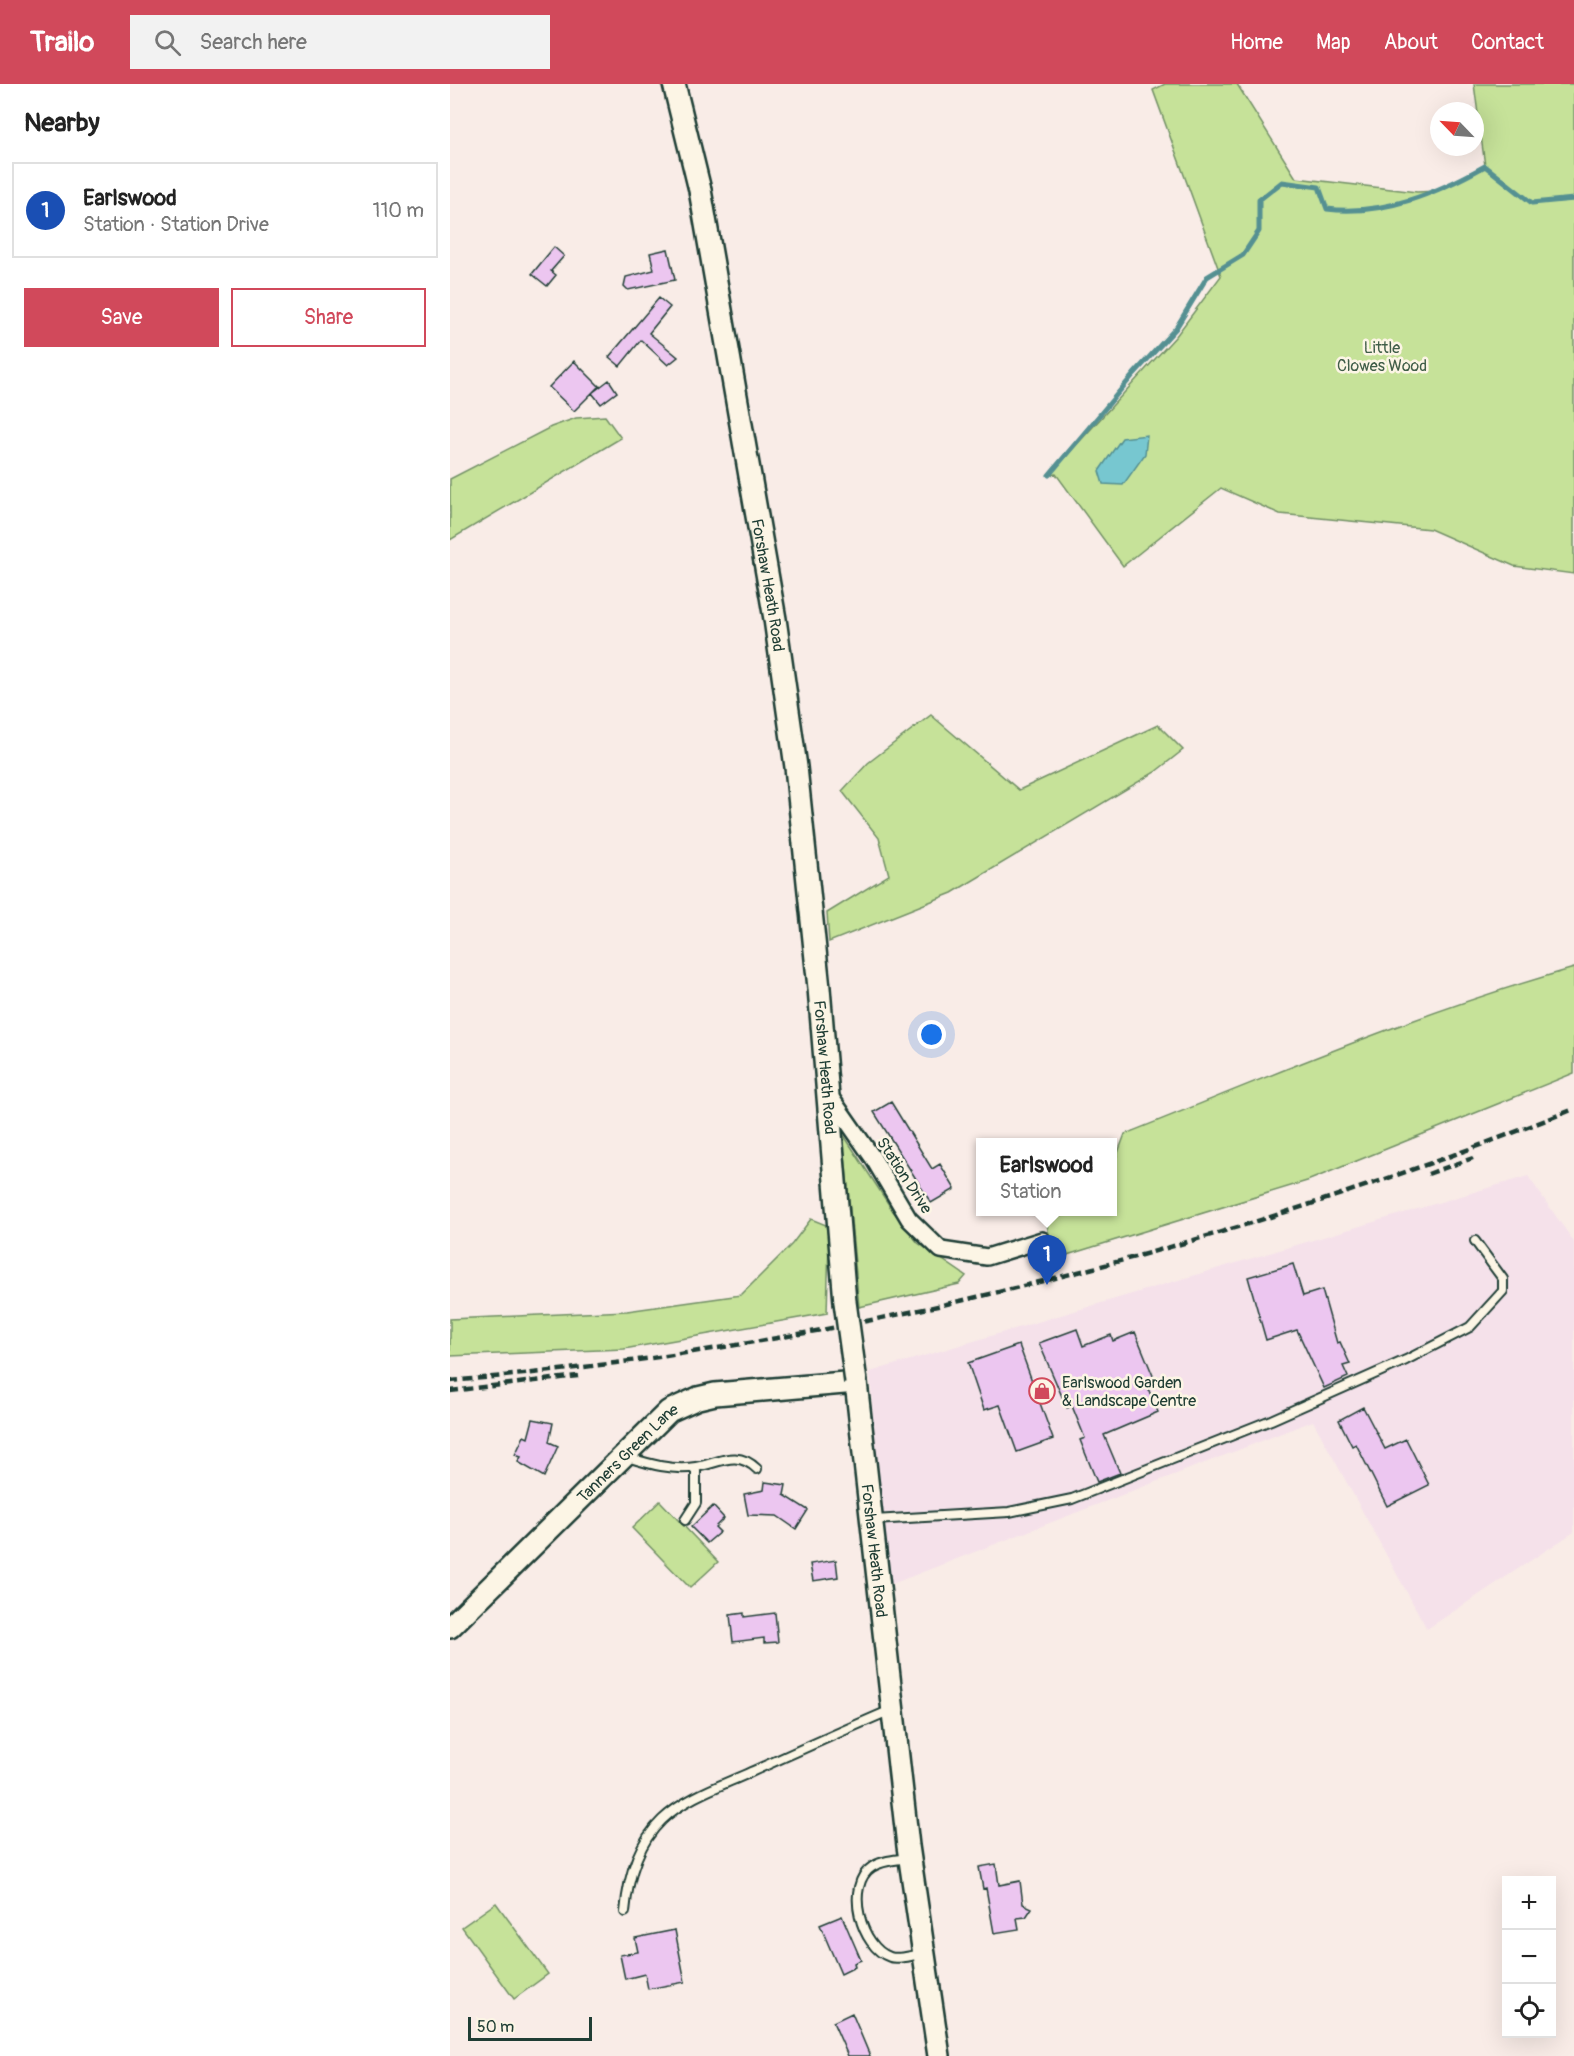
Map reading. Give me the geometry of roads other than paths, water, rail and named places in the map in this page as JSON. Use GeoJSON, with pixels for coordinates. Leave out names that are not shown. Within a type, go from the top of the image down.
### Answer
{"type":"FeatureCollection","features":[{"type":"Feature","properties":{"kind":"street","name":"Forshaw Heath Road"},"geometry":{"type":"LineString","coordinates":[[674,84],[700,190],[775,619],[796,767],[818,976],[825,1090],[845,1302],[910,1858],[939,2056]]}},
{"type":"Feature","properties":{"kind":"street","name":"Station Drive"},"geometry":{"type":"LineString","coordinates":[[825,1090],[873,1158],[909,1219],[941,1250],[987,1257],[1042,1239]]}},
{"type":"Feature","properties":{"kind":"street","name":"Tanners Green Lane"},"geometry":{"type":"LineString","coordinates":[[450,1627],[669,1411],[698,1398],[734,1391],[855,1382]]}},
{"type":"Feature","properties":{"kind":"lane"},"geometry":{"type":"LineString","coordinates":[[870,1521],[1008,1512],[1072,1499],[1271,1420],[1406,1360],[1470,1327],[1503,1291],[1503,1279],[1475,1241]]}},
{"type":"Feature","properties":{"kind":"lane"},"geometry":{"type":"LineString","coordinates":[[623,1455],[654,1466],[696,1467],[732,1457],[750,1462],[757,1469]]}},
{"type":"Feature","properties":{"kind":"lane"},"geometry":{"type":"LineString","coordinates":[[685,1520],[696,1503],[696,1467]]}},
{"type":"Feature","properties":{"kind":"lane"},"geometry":{"type":"LineString","coordinates":[[625,1912],[628,1884],[637,1857],[648,1837],[663,1819],[715,1788],[892,1709]]}},
{"type":"Feature","properties":{"kind":"lane"},"geometry":{"type":"LineString","coordinates":[[910,1858],[873,1866],[860,1881],[857,1905],[865,1929],[883,1953],[891,1958],[923,1953]]}},
{"type":"Feature","properties":{"kind":"water"},"geometry":{"type":"Polygon","coordinates":[[[1147,435],[1145,454],[1123,485],[1103,484],[1099,471],[1122,438],[1147,435]]]}},
{"type":"Feature","properties":{"kind":"waterway"},"geometry":{"type":"LineString","coordinates":[[1049,475],[1176,328],[1207,277],[1243,255],[1259,231],[1259,200],[1282,182],[1319,187],[1327,209],[1369,209],[1389,206],[1429,193],[1485,166],[1532,203],[1574,199]]}},
{"type":"Feature","properties":{"kind":"railway"},"geometry":{"type":"LineString","coordinates":[[450,1381],[595,1366],[738,1345],[881,1318],[1022,1286],[1162,1249],[1301,1207],[1438,1160],[1574,1109]]}},
{"type":"Feature","properties":{"kind":"railway"},"geometry":{"type":"LineString","coordinates":[[1428,1174],[1473,1158]]}},
{"type":"Feature","properties":{"kind":"railway"},"geometry":{"type":"LineString","coordinates":[[450,1391],[578,1376]]}},
{"type":"Feature","properties":{"kind":"place","name":"Earlswood"},"geometry":{"type":"Point","coordinates":[1047,1285]}},
{"type":"Feature","properties":{"kind":"place","name":"Earlswood Garden & Landscape Centre"},"geometry":{"type":"Point","coordinates":[1042,1391]}},
{"type":"Feature","properties":{"kind":"park label","name":"Little Clowes Wood"},"geometry":{"type":"Point","coordinates":[1382,356]}}]}
